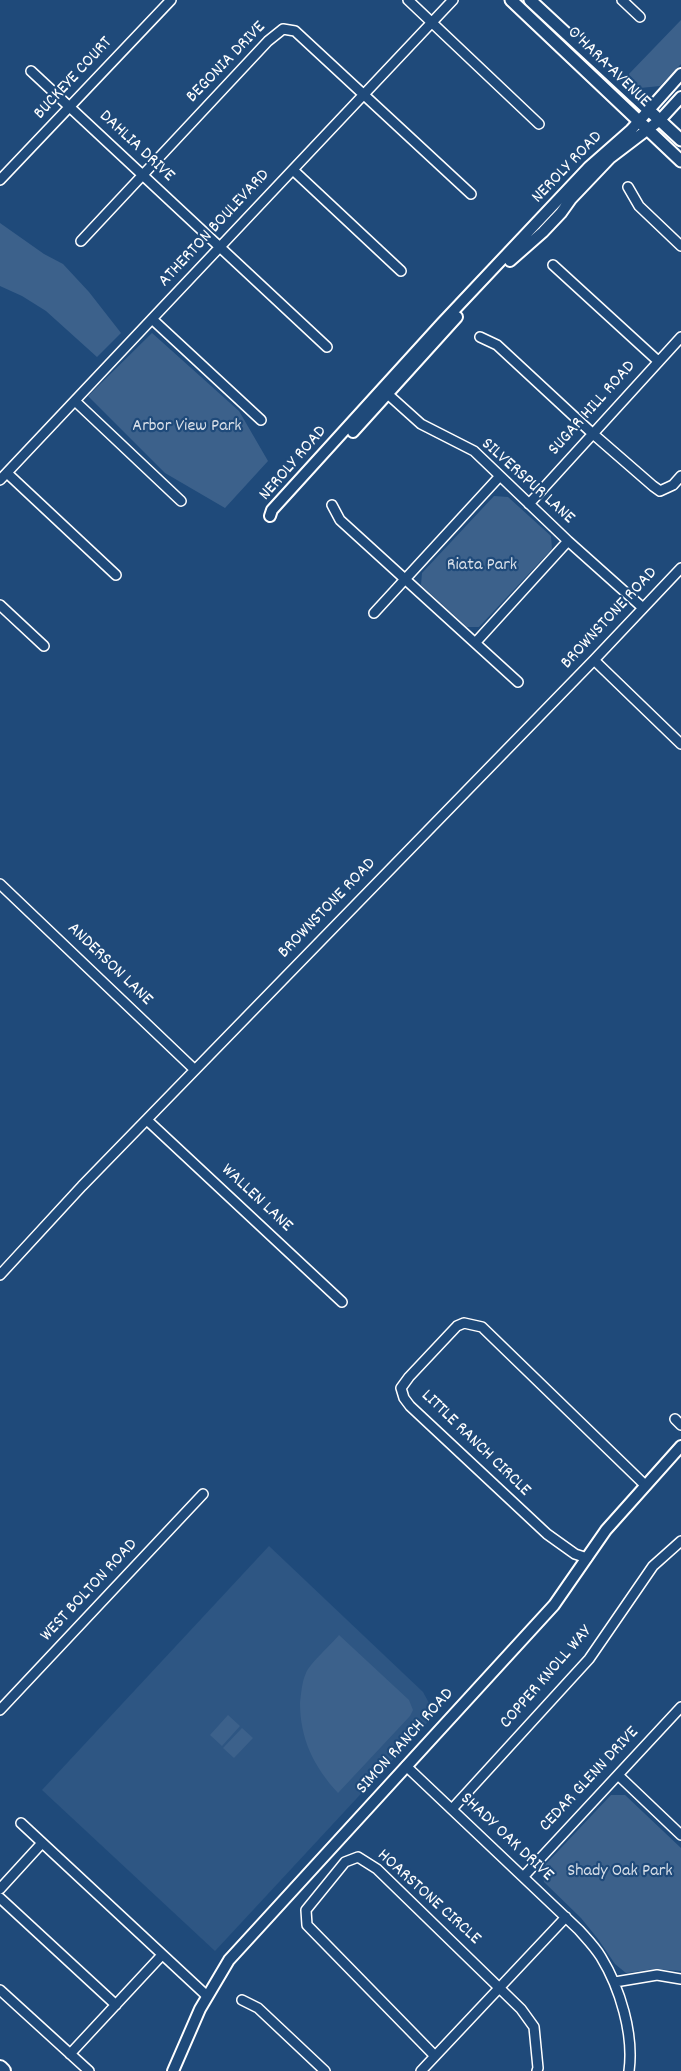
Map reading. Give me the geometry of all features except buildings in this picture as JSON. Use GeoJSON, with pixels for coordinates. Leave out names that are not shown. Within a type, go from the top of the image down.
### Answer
{"type":"FeatureCollection","features":[{"type":"Feature","properties":{"kind":"main road","name":"O'HARA AVENUE"},"geometry":{"type":"LineString","coordinates":[[511,0],[681,161]]}},
{"type":"Feature","properties":{"kind":"main road","name":"O'HARA AVENUE"},"geometry":{"type":"LineString","coordinates":[[530,0],[681,140]]}},
{"type":"Feature","properties":{"kind":"main road"},"geometry":{"type":"LineString","coordinates":[[0,2068],[3,2071]]}},
{"type":"Feature","properties":{"kind":"street","name":"BUCKEYE COURT"},"geometry":{"type":"LineString","coordinates":[[0,180],[171,0]]}},
{"type":"Feature","properties":{"kind":"street"},"geometry":{"type":"LineString","coordinates":[[408,0],[539,124]]}},
{"type":"Feature","properties":{"kind":"street","name":"ATHERTON BOULEVARD"},"geometry":{"type":"LineString","coordinates":[[3,476],[453,0]]}},
{"type":"Feature","properties":{"kind":"street"},"geometry":{"type":"LineString","coordinates":[[622,0],[640,17]]}},
{"type":"Feature","properties":{"kind":"street","name":"BEGONIA DRIVE"},"geometry":{"type":"LineString","coordinates":[[144,176],[268,41],[283,29],[295,31],[364,95]]}},
{"type":"Feature","properties":{"kind":"street","name":"DAHLIA DRIVE"},"geometry":{"type":"LineString","coordinates":[[31,72],[327,346]]}},
{"type":"Feature","properties":{"kind":"street","name":"NEROLY ROAD"},"geometry":{"type":"LineString","coordinates":[[681,74],[638,121],[589,167],[385,392],[276,513],[270,516],[272,510],[385,392],[513,258],[543,232],[561,213],[571,198],[591,177],[610,158],[660,120],[681,98]]}},
{"type":"Feature","properties":{"kind":"street"},"geometry":{"type":"LineString","coordinates":[[364,95],[472,194]]}},
{"type":"Feature","properties":{"kind":"street"},"geometry":{"type":"LineString","coordinates":[[293,170],[401,271]]}},
{"type":"Feature","properties":{"kind":"street"},"geometry":{"type":"LineString","coordinates":[[82,241],[144,176]]}},
{"type":"Feature","properties":{"kind":"street"},"geometry":{"type":"LineString","coordinates":[[628,187],[639,206],[681,246]]}},
{"type":"Feature","properties":{"kind":"street"},"geometry":{"type":"LineString","coordinates":[[553,265],[658,362]]}},
{"type":"Feature","properties":{"kind":"street"},"geometry":{"type":"LineString","coordinates":[[152,318],[261,420]]}},
{"type":"Feature","properties":{"kind":"street"},"geometry":{"type":"LineString","coordinates":[[480,337],[497,344],[592,433],[660,491],[673,485],[681,476]]}},
{"type":"Feature","properties":{"kind":"street","name":"SUGAR HILL ROAD"},"geometry":{"type":"LineString","coordinates":[[529,504],[681,337]]}},
{"type":"Feature","properties":{"kind":"street","name":"SILVERSPUR LANE"},"geometry":{"type":"LineString","coordinates":[[385,392],[421,424],[474,451],[568,541],[643,608]]}},
{"type":"Feature","properties":{"kind":"street"},"geometry":{"type":"LineString","coordinates":[[75,401],[181,501]]}},
{"type":"Feature","properties":{"kind":"street"},"geometry":{"type":"LineString","coordinates":[[3,476],[116,575]]}},
{"type":"Feature","properties":{"kind":"street"},"geometry":{"type":"LineString","coordinates":[[374,613],[500,476]]}},
{"type":"Feature","properties":{"kind":"street"},"geometry":{"type":"LineString","coordinates":[[332,504],[340,520],[518,682]]}},
{"type":"Feature","properties":{"kind":"street"},"geometry":{"type":"LineString","coordinates":[[476,642],[568,541]]}},
{"type":"Feature","properties":{"kind":"street","name":"BROWNSTONE ROAD"},"geometry":{"type":"LineString","coordinates":[[0,1275],[195,1070],[681,568]]}},
{"type":"Feature","properties":{"kind":"street"},"geometry":{"type":"LineString","coordinates":[[0,605],[44,646]]}},
{"type":"Feature","properties":{"kind":"street"},"geometry":{"type":"LineString","coordinates":[[594,660],[681,744]]}},
{"type":"Feature","properties":{"kind":"street","name":"ANDERSON LANE"},"geometry":{"type":"LineString","coordinates":[[0,884],[195,1070]]}},
{"type":"Feature","properties":{"kind":"street","name":"WALLEN LANE"},"geometry":{"type":"LineString","coordinates":[[147,1120],[342,1302]]}},
{"type":"Feature","properties":{"kind":"street","name":"LITTLE RANCH CIRCLE"},"geometry":{"type":"LineString","coordinates":[[587,1558],[575,1554],[547,1534],[410,1406],[404,1398],[401,1388],[409,1376],[457,1326],[464,1323],[482,1327],[645,1485]]}},
{"type":"Feature","properties":{"kind":"street","name":"SIMON RANCH ROAD"},"geometry":{"type":"LineString","coordinates":[[173,2071],[207,1996],[229,1960],[554,1605],[606,1530],[681,1446]]}},
{"type":"Feature","properties":{"kind":"street","name":"WEST BOLTON ROAD"},"geometry":{"type":"LineString","coordinates":[[0,1710],[203,1494]]}},
{"type":"Feature","properties":{"kind":"street","name":"COPPER KNOLL WAY"},"geometry":{"type":"LineString","coordinates":[[452,1809],[589,1660],[653,1566],[681,1541]]}},
{"type":"Feature","properties":{"kind":"street","name":"CEDAR GLENN DRIVE"},"geometry":{"type":"LineString","coordinates":[[524,1876],[681,1708]]}},
{"type":"Feature","properties":{"kind":"street","name":"SHADY OAK DRIVE"},"geometry":{"type":"LineString","coordinates":[[406,1766],[524,1876],[579,1930],[600,1955],[615,1982],[627,2025],[628,2071]]}},
{"type":"Feature","properties":{"kind":"street"},"geometry":{"type":"LineString","coordinates":[[618,1775],[681,1835]]}},
{"type":"Feature","properties":{"kind":"street"},"geometry":{"type":"LineString","coordinates":[[21,1823],[207,1996]]}},
{"type":"Feature","properties":{"kind":"street"},"geometry":{"type":"LineString","coordinates":[[0,1888],[42,1843]]}},
{"type":"Feature","properties":{"kind":"street","name":"HOARSTONE CIRCLE"},"geometry":{"type":"LineString","coordinates":[[435,2056],[307,1925],[306,1910],[345,1862],[358,1857],[376,1869],[500,1987]]}},
{"type":"Feature","properties":{"kind":"street"},"geometry":{"type":"LineString","coordinates":[[0,1898],[116,2005]]}},
{"type":"Feature","properties":{"kind":"street"},"geometry":{"type":"LineString","coordinates":[[421,2071],[566,1917]]}},
{"type":"Feature","properties":{"kind":"street"},"geometry":{"type":"LineString","coordinates":[[70,2054],[162,1954]]}},
{"type":"Feature","properties":{"kind":"street"},"geometry":{"type":"LineString","coordinates":[[615,1982],[657,1975],[681,1979]]}},
{"type":"Feature","properties":{"kind":"street"},"geometry":{"type":"LineString","coordinates":[[500,1987],[534,2026],[537,2071]]}},
{"type":"Feature","properties":{"kind":"street"},"geometry":{"type":"LineString","coordinates":[[0,1990],[89,2071]]}},
{"type":"Feature","properties":{"kind":"street"},"geometry":{"type":"LineString","coordinates":[[242,2000],[258,2008],[325,2071]]}},
{"type":"Feature","properties":{"kind":"shaded area"},"geometry":{"type":"Polygon","coordinates":[[[269,1546],[423,1692],[435,1714],[215,1951],[42,1790],[269,1546]]]}},
{"type":"Feature","properties":{"kind":"green space"},"geometry":{"type":"Polygon","coordinates":[[[681,20],[681,64],[660,86],[640,88],[628,75],[681,20]]]}},
{"type":"Feature","properties":{"kind":"green space"},"geometry":{"type":"Polygon","coordinates":[[[0,223],[44,254],[63,264],[89,292],[121,333],[97,357],[46,311],[22,296],[0,286],[0,223]]]}},
{"type":"Feature","properties":{"kind":"green space","name":"Arbor View Park"},"geometry":{"type":"Polygon","coordinates":[[[152,333],[239,411],[268,461],[225,508],[165,473],[88,396],[152,333]]]}},
{"type":"Feature","properties":{"kind":"green space","name":"Riata Park"},"geometry":{"type":"Polygon","coordinates":[[[494,496],[508,497],[551,536],[552,549],[479,627],[467,627],[421,585],[422,573],[494,496]]]}},
{"type":"Feature","properties":{"kind":"green space"},"geometry":{"type":"Polygon","coordinates":[[[339,1635],[409,1700],[413,1710],[410,1716],[338,1793],[315,1763],[310,1752],[303,1729],[300,1703],[306,1673],[339,1635]]]}},
{"type":"Feature","properties":{"kind":"green space"},"geometry":{"type":"Polygon","coordinates":[[[228,1715],[240,1726],[222,1746],[210,1735],[228,1715]]]}},
{"type":"Feature","properties":{"kind":"green space"},"geometry":{"type":"Polygon","coordinates":[[[242,1728],[253,1738],[234,1758],[223,1748],[242,1728]]]}},
{"type":"Feature","properties":{"kind":"green space","name":"Shady Oak Park"},"geometry":{"type":"Polygon","coordinates":[[[611,1795],[625,1795],[681,1848],[681,1971],[655,1969],[626,1973],[615,1964],[581,1918],[544,1882],[542,1868],[611,1795]]]}}]}
